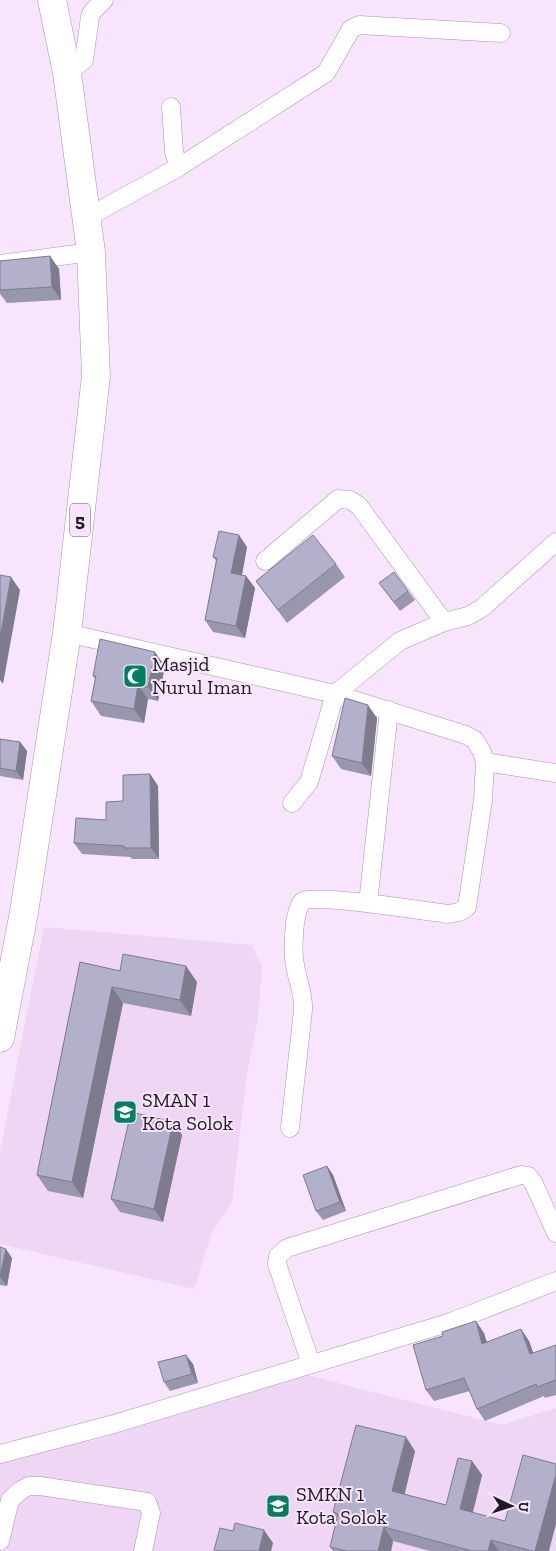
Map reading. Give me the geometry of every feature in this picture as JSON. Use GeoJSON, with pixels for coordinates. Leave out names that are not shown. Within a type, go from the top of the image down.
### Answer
{"type":"FeatureCollection","features":[{"type":"Feature","properties":{"kind":"highway","name":"5"},"geometry":{"type":"LineString","coordinates":[[0,1038],[24,912],[67,633],[96,376],[91,252],[67,73],[52,0]]}},
{"type":"Feature","properties":{"kind":"street"},"geometry":{"type":"LineString","coordinates":[[67,73],[84,60],[90,17],[92,12],[104,0]]}},
{"type":"Feature","properties":{"kind":"street"},"geometry":{"type":"LineString","coordinates":[[86,218],[179,167],[326,74],[351,29],[359,25],[501,33]]}},
{"type":"Feature","properties":{"kind":"street"},"geometry":{"type":"LineString","coordinates":[[171,107],[174,152],[179,167]]}},
{"type":"Feature","properties":{"kind":"street"},"geometry":{"type":"LineString","coordinates":[[0,264],[91,252]]}},
{"type":"Feature","properties":{"kind":"street"},"geometry":{"type":"LineString","coordinates":[[265,561],[338,499],[350,500],[359,506],[444,622]]}},
{"type":"Feature","properties":{"kind":"street"},"geometry":{"type":"LineString","coordinates":[[292,802],[309,782],[335,694],[400,641],[444,622],[468,616],[482,608],[556,542]]}},
{"type":"Feature","properties":{"kind":"street"},"geometry":{"type":"LineString","coordinates":[[67,633],[335,694],[389,710],[466,734],[475,740],[485,762],[483,800],[467,907],[459,912],[448,914],[368,903],[314,899],[304,901],[300,905],[296,922],[294,963],[303,992],[303,1010],[290,1128]]}},
{"type":"Feature","properties":{"kind":"street"},"geometry":{"type":"LineString","coordinates":[[368,903],[389,710]]}},
{"type":"Feature","properties":{"kind":"street"},"geometry":{"type":"LineString","coordinates":[[485,762],[556,773]]}},
{"type":"Feature","properties":{"kind":"street"},"geometry":{"type":"LineString","coordinates":[[311,1364],[277,1264],[278,1256],[287,1248],[521,1175],[528,1176],[533,1182],[556,1233]]}},
{"type":"Feature","properties":{"kind":"street"},"geometry":{"type":"LineString","coordinates":[[0,1454],[114,1424],[468,1317],[556,1281]]}},
{"type":"Feature","properties":{"kind":"street"},"geometry":{"type":"LineString","coordinates":[[0,1541],[10,1500],[20,1490],[40,1486],[147,1502],[151,1513],[144,1551]]}},
{"type":"Feature","properties":{"kind":"shaded area","name":"SMAN 1 Kota Solok"},"geometry":{"type":"Polygon","coordinates":[[[44,927],[252,945],[262,967],[258,1019],[247,1073],[232,1202],[212,1232],[194,1289],[0,1244],[0,1151],[44,927]]]}},
{"type":"Feature","properties":{"kind":"shaded area","name":"SMKN 1 Kota Solok"},"geometry":{"type":"Polygon","coordinates":[[[307,1375],[502,1425],[556,1408],[556,1551],[0,1551],[0,1462],[106,1437],[307,1375]]]}},
{"type":"Feature","properties":{"kind":"building"},"geometry":{"type":"Polygon","coordinates":[[[50,256],[52,287],[0,290],[0,261],[50,256]]]}},
{"type":"Feature","properties":{"kind":"building"},"geometry":{"type":"Polygon","coordinates":[[[219,531],[239,535],[231,573],[246,576],[236,626],[205,620],[217,558],[213,557],[219,531]]]}},
{"type":"Feature","properties":{"kind":"building"},"geometry":{"type":"Polygon","coordinates":[[[313,535],[336,564],[278,610],[256,581],[313,535]]]}},
{"type":"Feature","properties":{"kind":"building"},"geometry":{"type":"Polygon","coordinates":[[[394,572],[408,591],[394,602],[379,583],[394,572]]]}},
{"type":"Feature","properties":{"kind":"building"},"geometry":{"type":"Polygon","coordinates":[[[0,575],[11,577],[0,638],[0,575]]]}},
{"type":"Feature","properties":{"kind":"building"},"geometry":{"type":"Polygon","coordinates":[[[100,639],[155,652],[148,687],[138,685],[134,709],[91,701],[96,676],[93,676],[100,639]]]}},
{"type":"Feature","properties":{"kind":"building"},"geometry":{"type":"Polygon","coordinates":[[[345,698],[368,705],[362,763],[332,756],[345,698]]]}},
{"type":"Feature","properties":{"kind":"building"},"geometry":{"type":"Polygon","coordinates":[[[0,739],[20,742],[16,771],[0,768],[0,739]]]}},
{"type":"Feature","properties":{"kind":"building"},"geometry":{"type":"Polygon","coordinates":[[[150,774],[151,848],[124,848],[124,846],[74,843],[76,818],[106,820],[106,802],[123,801],[123,775],[150,774]]]}},
{"type":"Feature","properties":{"kind":"building"},"geometry":{"type":"Polygon","coordinates":[[[123,954],[186,966],[180,1000],[112,987],[72,1182],[37,1175],[80,962],[120,971],[123,954]]]}},
{"type":"Feature","properties":{"kind":"building"},"geometry":{"type":"Polygon","coordinates":[[[131,1112],[173,1122],[154,1209],[111,1199],[131,1112]]]}},
{"type":"Feature","properties":{"kind":"building"},"geometry":{"type":"Polygon","coordinates":[[[327,1166],[340,1202],[316,1211],[303,1175],[327,1166]]]}},
{"type":"Feature","properties":{"kind":"building"},"geometry":{"type":"Polygon","coordinates":[[[0,1247],[6,1249],[0,1277],[0,1247]]]}},
{"type":"Feature","properties":{"kind":"building"},"geometry":{"type":"Polygon","coordinates":[[[476,1321],[482,1344],[521,1329],[530,1354],[556,1345],[556,1380],[537,1387],[536,1384],[477,1409],[464,1378],[426,1390],[413,1345],[443,1336],[442,1332],[476,1321]]]}},
{"type":"Feature","properties":{"kind":"building"},"geometry":{"type":"Polygon","coordinates":[[[186,1355],[192,1374],[164,1382],[158,1362],[186,1355]]]}},
{"type":"Feature","properties":{"kind":"building"},"geometry":{"type":"Polygon","coordinates":[[[356,1425],[406,1437],[392,1491],[446,1505],[458,1458],[472,1461],[460,1509],[505,1521],[523,1455],[556,1464],[556,1474],[535,1551],[491,1540],[488,1551],[472,1551],[384,1527],[378,1551],[347,1551],[330,1547],[338,1514],[333,1512],[356,1425]]]}},
{"type":"Feature","properties":{"kind":"building"},"geometry":{"type":"Polygon","coordinates":[[[235,1523],[264,1530],[259,1551],[214,1550],[220,1528],[233,1531],[235,1523]]]}},
{"type":"Feature","properties":{"kind":"place","name":"Masjid Nurul Iman"},"geometry":{"type":"Point","coordinates":[135,676]}},
{"type":"Feature","properties":{"kind":"place","name":"SMAN 1 Kota Solok"},"geometry":{"type":"Point","coordinates":[125,1112]}},
{"type":"Feature","properties":{"kind":"place","name":"SMKN 1 Kota Solok"},"geometry":{"type":"Point","coordinates":[278,1506]}}]}
